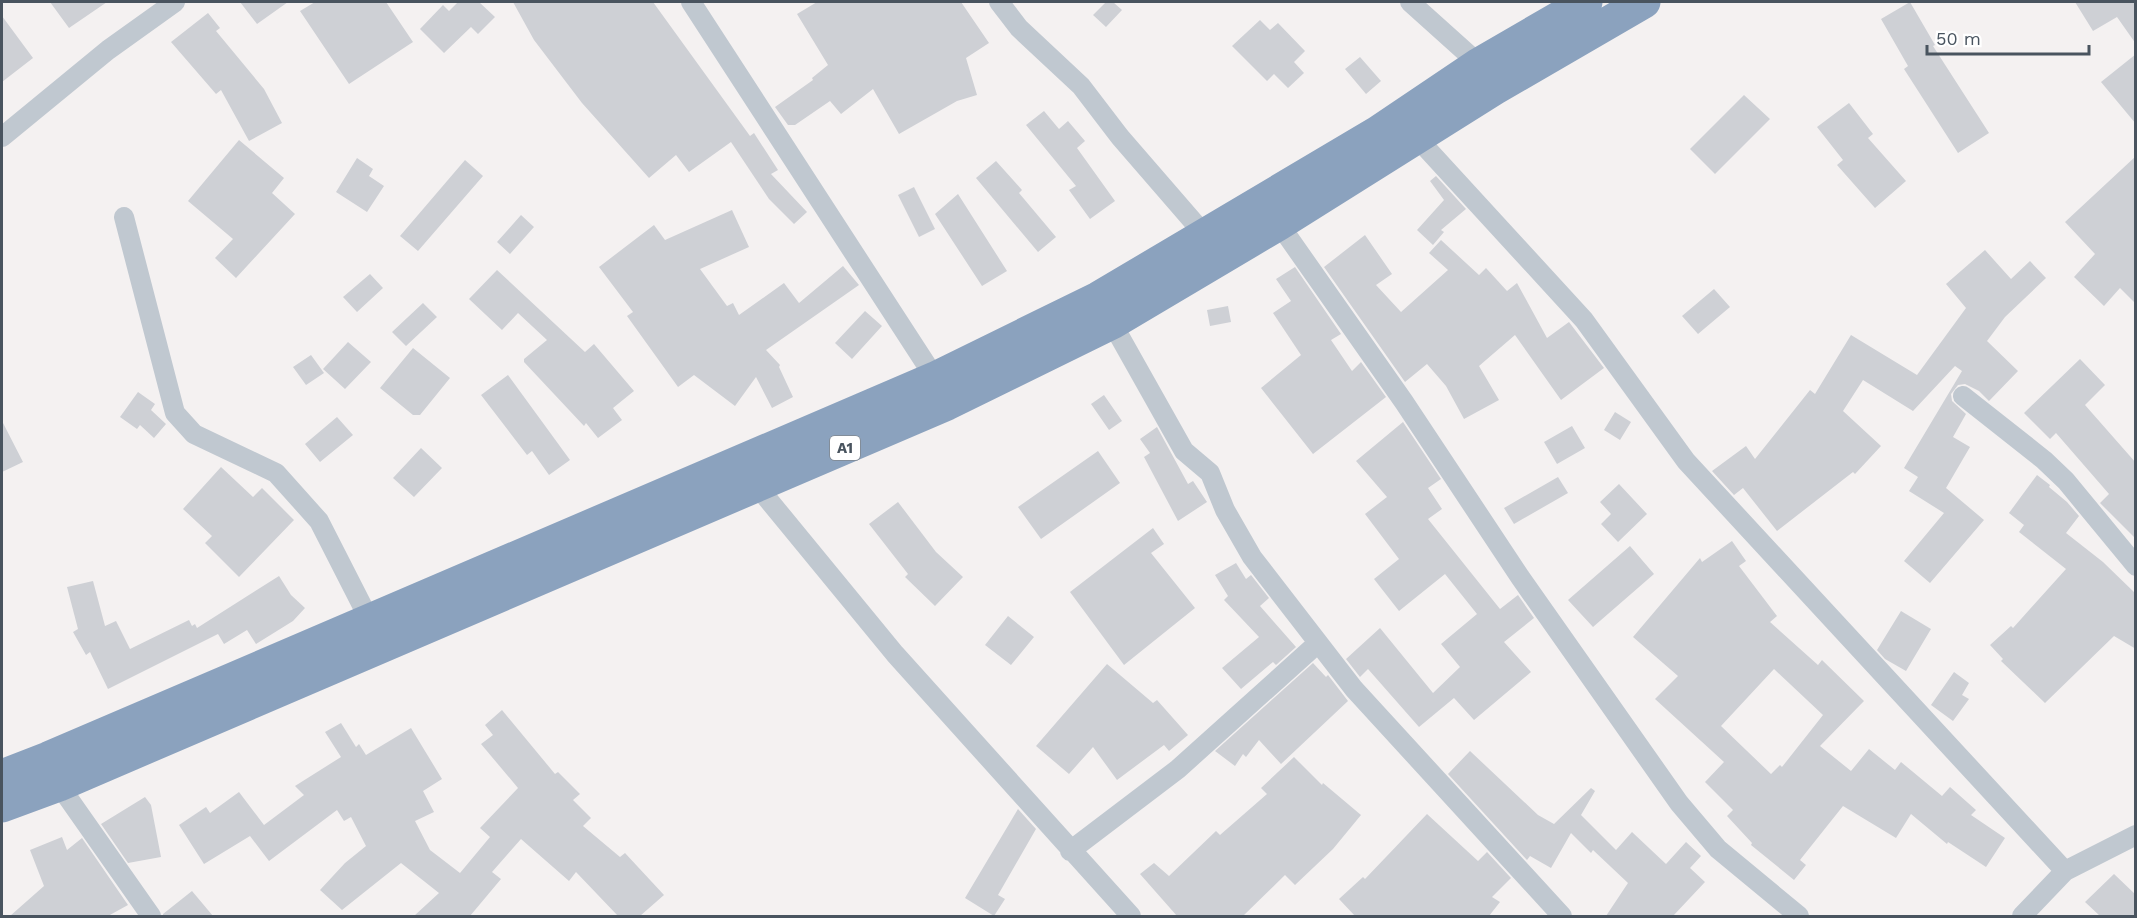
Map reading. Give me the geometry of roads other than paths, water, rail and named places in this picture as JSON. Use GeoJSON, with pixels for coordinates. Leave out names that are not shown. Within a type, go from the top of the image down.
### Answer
{"type":"FeatureCollection","features":[{"type":"Feature","properties":{"kind":"highway","name":"A1"},"geometry":{"type":"LineString","coordinates":[[2,776],[370,621],[934,378],[1098,298],[1378,132],[1479,64],[1586,2]]}},
{"type":"Feature","properties":{"kind":"highway","name":"A1"},"geometry":{"type":"LineString","coordinates":[[2,807],[59,785],[947,404],[1112,323],[1418,139],[1494,89],[1644,2]]}},
{"type":"Feature","properties":{"kind":"street"},"geometry":{"type":"LineString","coordinates":[[2,137],[124,37],[175,2]]}},
{"type":"Feature","properties":{"kind":"street"},"geometry":{"type":"LineString","coordinates":[[691,2],[934,378]]}},
{"type":"Feature","properties":{"kind":"street"},"geometry":{"type":"LineString","coordinates":[[999,2],[1019,28],[1082,86],[1120,137],[1204,234]]}},
{"type":"Feature","properties":{"kind":"street"},"geometry":{"type":"LineString","coordinates":[[1410,2],[1479,64]]}},
{"type":"Feature","properties":{"kind":"street"},"geometry":{"type":"LineString","coordinates":[[1418,139],[1584,320],[1686,461],[2065,871]]}},
{"type":"Feature","properties":{"kind":"street"},"geometry":{"type":"LineString","coordinates":[[124,217],[175,413],[194,434],[276,473],[319,521],[370,621]]}},
{"type":"Feature","properties":{"kind":"street"},"geometry":{"type":"LineString","coordinates":[[1279,224],[1404,402],[1520,577],[1679,803],[1718,849],[1799,916]]}},
{"type":"Feature","properties":{"kind":"street"},"geometry":{"type":"LineString","coordinates":[[1112,323],[1184,451],[1210,473],[1225,510],[1252,557],[1354,689],[1562,916]]}},
{"type":"Feature","properties":{"kind":"street"},"geometry":{"type":"LineString","coordinates":[[1963,396],[2052,467],[2136,566]]}},
{"type":"Feature","properties":{"kind":"street"},"geometry":{"type":"LineString","coordinates":[[757,486],[896,654],[1070,851],[1131,916]]}},
{"type":"Feature","properties":{"kind":"street"},"geometry":{"type":"LineString","coordinates":[[1070,851],[1178,769],[1318,643]]}},
{"type":"Feature","properties":{"kind":"street"},"geometry":{"type":"LineString","coordinates":[[59,785],[151,916]]}},
{"type":"Feature","properties":{"kind":"street"},"geometry":{"type":"LineString","coordinates":[[2022,916],[2065,871],[2136,835]]}}]}
